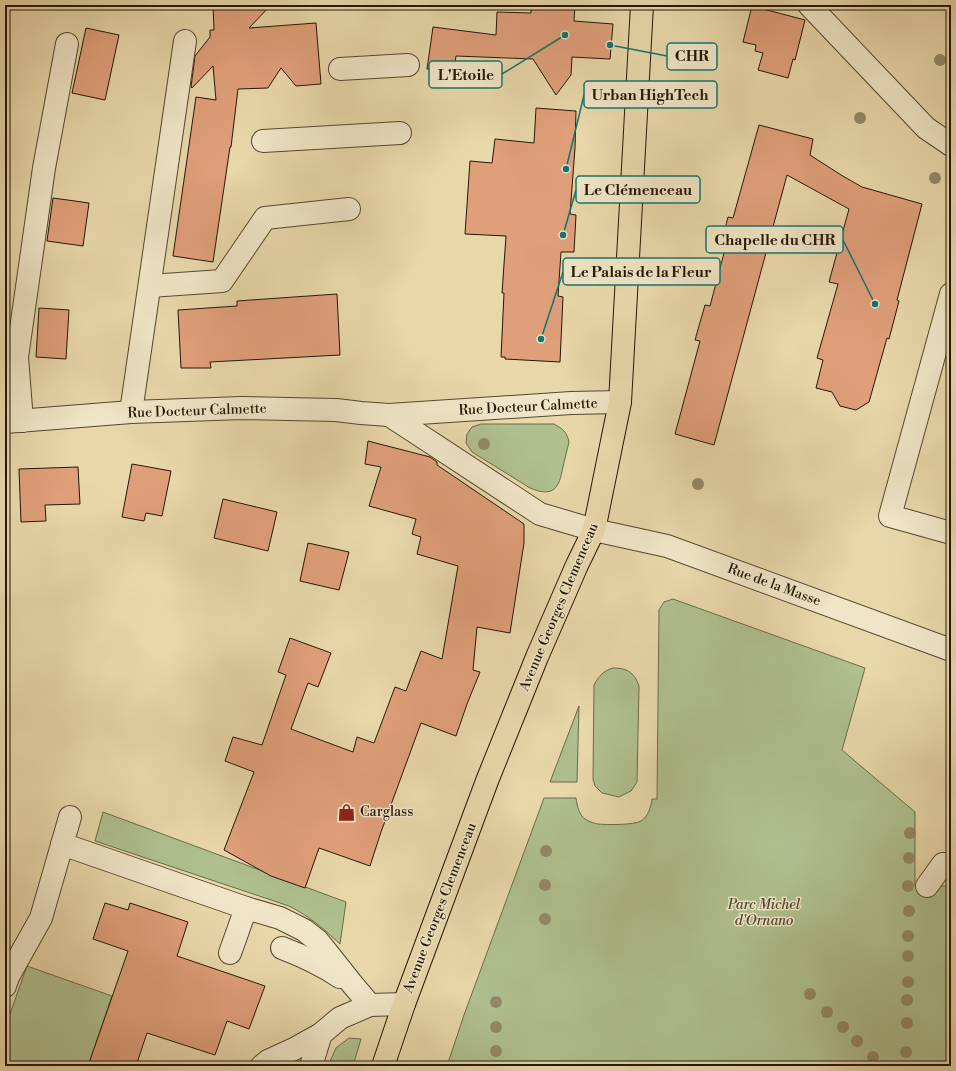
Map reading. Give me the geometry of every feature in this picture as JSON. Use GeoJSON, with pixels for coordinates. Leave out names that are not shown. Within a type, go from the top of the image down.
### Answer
{"type":"FeatureCollection","features":[{"type":"Feature","properties":{"kind":"main road","name":"Avenue Georges Clemenceau"},"geometry":{"type":"LineString","coordinates":[[383,1066],[404,1004],[487,781],[537,657],[594,530],[620,402],[642,5]]}},
{"type":"Feature","properties":{"kind":"street"},"geometry":{"type":"LineString","coordinates":[[809,5],[926,128],[951,144]]}},
{"type":"Feature","properties":{"kind":"street"},"geometry":{"type":"LineString","coordinates":[[131,412],[185,41]]}},
{"type":"Feature","properties":{"kind":"street"},"geometry":{"type":"LineString","coordinates":[[13,421],[17,357],[44,168],[67,44]]}},
{"type":"Feature","properties":{"kind":"street"},"geometry":{"type":"LineString","coordinates":[[340,70],[408,65]]}},
{"type":"Feature","properties":{"kind":"street"},"geometry":{"type":"LineString","coordinates":[[263,141],[400,132]]}},
{"type":"Feature","properties":{"kind":"street"},"geometry":{"type":"LineString","coordinates":[[150,286],[222,281],[265,218],[348,209]]}},
{"type":"Feature","properties":{"kind":"street"},"geometry":{"type":"LineString","coordinates":[[951,294],[890,516],[951,533]]}},
{"type":"Feature","properties":{"kind":"street","name":"Rue Docteur Calmette"},"geometry":{"type":"LineString","coordinates":[[13,421],[131,412],[242,408],[336,410],[389,415],[571,403],[620,402]]}},
{"type":"Feature","properties":{"kind":"street","name":"Rue Docteur Calmette"},"geometry":{"type":"LineString","coordinates":[[389,415],[540,514],[594,530]]}},
{"type":"Feature","properties":{"kind":"street","name":"Rue de la Masse"},"geometry":{"type":"LineString","coordinates":[[594,530],[667,546],[951,650]]}},
{"type":"Feature","properties":{"kind":"street"},"geometry":{"type":"LineString","coordinates":[[5,986],[8,977],[41,918],[70,817]]}},
{"type":"Feature","properties":{"kind":"street"},"geometry":{"type":"LineString","coordinates":[[62,844],[246,908],[280,918],[304,930],[318,941],[370,1004]]}},
{"type":"Feature","properties":{"kind":"street"},"geometry":{"type":"LineString","coordinates":[[927,886],[943,864],[951,864]]}},
{"type":"Feature","properties":{"kind":"street"},"geometry":{"type":"LineString","coordinates":[[230,953],[246,908]]}},
{"type":"Feature","properties":{"kind":"street"},"geometry":{"type":"LineString","coordinates":[[282,948],[301,955],[325,967],[353,985]]}},
{"type":"Feature","properties":{"kind":"street"},"geometry":{"type":"LineString","coordinates":[[262,1066],[268,1061],[294,1050],[321,1034],[340,1018],[370,1004],[404,1004]]}},
{"type":"Feature","properties":{"kind":"street"},"geometry":{"type":"LineString","coordinates":[[311,1066],[321,1034]]}},
{"type":"Feature","properties":{"kind":"green space"},"geometry":{"type":"Polygon","coordinates":[[[481,424],[554,424],[562,429],[566,433],[569,442],[560,481],[557,486],[550,491],[545,492],[530,488],[472,452],[466,443],[467,434],[472,427],[481,424]]]}},
{"type":"Feature","properties":{"kind":"green space","name":"Parc Michel d'Ornano"},"geometry":{"type":"Polygon","coordinates":[[[673,599],[865,668],[842,750],[915,812],[915,886],[951,886],[951,1066],[447,1066],[464,1015],[544,798],[576,798],[579,810],[583,817],[593,823],[608,825],[627,824],[641,821],[649,812],[652,799],[657,799],[659,610],[664,602],[673,599]]]}},
{"type":"Feature","properties":{"kind":"green space"},"geometry":{"type":"Polygon","coordinates":[[[613,668],[626,670],[632,674],[639,686],[637,782],[631,791],[619,797],[602,793],[595,786],[593,779],[594,685],[602,674],[613,668]]]}},
{"type":"Feature","properties":{"kind":"green space"},"geometry":{"type":"Polygon","coordinates":[[[579,706],[577,782],[550,782],[579,706]]]}},
{"type":"Feature","properties":{"kind":"green space"},"geometry":{"type":"Polygon","coordinates":[[[103,812],[346,902],[340,944],[316,923],[289,906],[95,841],[103,812]]]}},
{"type":"Feature","properties":{"kind":"green space"},"geometry":{"type":"Polygon","coordinates":[[[27,966],[112,996],[88,1066],[24,1066],[5,1059],[5,1028],[27,966]]]}},
{"type":"Feature","properties":{"kind":"green space"},"geometry":{"type":"Polygon","coordinates":[[[349,1038],[361,1039],[353,1066],[328,1066],[336,1048],[349,1038]]]}},
{"type":"Feature","properties":{"kind":"building"},"geometry":{"type":"Polygon","coordinates":[[[213,5],[271,5],[249,28],[316,23],[321,84],[296,86],[281,68],[268,88],[238,89],[231,147],[213,262],[173,256],[196,97],[216,100],[213,66],[192,88],[191,87],[195,56],[210,37],[210,30],[214,30],[213,5]]]}},
{"type":"Feature","properties":{"kind":"building"},"geometry":{"type":"Polygon","coordinates":[[[531,5],[575,5],[574,21],[613,24],[610,59],[572,57],[571,75],[556,95],[533,59],[456,56],[454,71],[427,69],[433,27],[496,35],[497,12],[531,13],[531,5]]]}},
{"type":"Feature","properties":{"kind":"building"},"geometry":{"type":"Polygon","coordinates":[[[752,6],[805,20],[795,60],[793,59],[788,78],[758,70],[763,53],[755,51],[756,45],[743,42],[752,6]]]}},
{"type":"Feature","properties":{"kind":"building"},"geometry":{"type":"Polygon","coordinates":[[[86,28],[119,35],[105,100],[72,93],[86,28]]]}},
{"type":"Feature","properties":{"kind":"building"},"geometry":{"type":"Polygon","coordinates":[[[536,108],[576,111],[570,214],[576,215],[574,252],[561,252],[558,296],[563,297],[560,362],[505,359],[505,357],[501,357],[504,293],[502,293],[506,236],[465,234],[470,161],[492,163],[495,139],[534,143],[536,108]]]}},
{"type":"Feature","properties":{"kind":"building"},"geometry":{"type":"Polygon","coordinates":[[[759,125],[813,139],[810,155],[841,175],[862,187],[922,204],[897,300],[899,301],[889,339],[887,338],[869,402],[856,410],[840,406],[832,392],[816,388],[823,360],[817,358],[838,284],[829,282],[849,209],[787,175],[714,445],[675,434],[700,341],[695,340],[705,305],[710,306],[724,253],[719,252],[728,217],[733,218],[759,125]]]}},
{"type":"Feature","properties":{"kind":"building"},"geometry":{"type":"Polygon","coordinates":[[[53,198],[89,203],[83,246],[47,241],[53,198]]]}},
{"type":"Feature","properties":{"kind":"building"},"geometry":{"type":"Polygon","coordinates":[[[337,294],[340,355],[210,362],[211,368],[181,368],[178,310],[237,306],[237,301],[337,294]]]}},
{"type":"Feature","properties":{"kind":"building"},"geometry":{"type":"Polygon","coordinates":[[[39,308],[69,310],[66,359],[36,357],[39,308]]]}},
{"type":"Feature","properties":{"kind":"building"},"geometry":{"type":"Polygon","coordinates":[[[368,441],[430,457],[437,462],[437,465],[524,524],[524,543],[510,633],[477,627],[473,670],[480,672],[456,736],[421,723],[370,866],[319,848],[305,888],[271,876],[224,850],[254,772],[225,761],[233,737],[262,745],[286,675],[278,672],[290,638],[331,653],[318,687],[308,683],[291,729],[353,752],[357,737],[374,743],[395,687],[406,691],[421,651],[442,659],[458,566],[417,554],[421,537],[412,534],[416,519],[369,506],[381,467],[365,464],[368,441]]]}},
{"type":"Feature","properties":{"kind":"building"},"geometry":{"type":"Polygon","coordinates":[[[132,464],[171,471],[162,516],[146,513],[144,521],[122,517],[132,464]]]}},
{"type":"Feature","properties":{"kind":"building"},"geometry":{"type":"Polygon","coordinates":[[[78,467],[80,504],[45,505],[46,521],[21,522],[19,469],[78,467]]]}},
{"type":"Feature","properties":{"kind":"building"},"geometry":{"type":"Polygon","coordinates":[[[223,499],[277,512],[268,551],[214,538],[223,499]]]}},
{"type":"Feature","properties":{"kind":"building"},"geometry":{"type":"Polygon","coordinates":[[[308,543],[349,552],[339,590],[300,581],[308,543]]]}},
{"type":"Feature","properties":{"kind":"building"},"geometry":{"type":"Polygon","coordinates":[[[105,903],[128,910],[130,903],[188,922],[177,956],[265,986],[249,1029],[227,1021],[215,1055],[147,1033],[136,1066],[88,1066],[128,951],[93,939],[105,903]]]}},
{"type":"Feature","properties":{"kind":"place","name":"L'Etoile"},"geometry":{"type":"Point","coordinates":[565,35]}},
{"type":"Feature","properties":{"kind":"place","name":"CHR"},"geometry":{"type":"Point","coordinates":[610,45]}},
{"type":"Feature","properties":{"kind":"place","name":"Urban HighTech"},"geometry":{"type":"Point","coordinates":[566,169]}},
{"type":"Feature","properties":{"kind":"place","name":"Le Clémenceau"},"geometry":{"type":"Point","coordinates":[563,235]}},
{"type":"Feature","properties":{"kind":"place","name":"Chapelle du CHR"},"geometry":{"type":"Point","coordinates":[875,304]}},
{"type":"Feature","properties":{"kind":"place","name":"Le Palais de la Fleur"},"geometry":{"type":"Point","coordinates":[541,339]}},
{"type":"Feature","properties":{"kind":"place","name":"Carglass"},"geometry":{"type":"Point","coordinates":[347,812]}}]}
